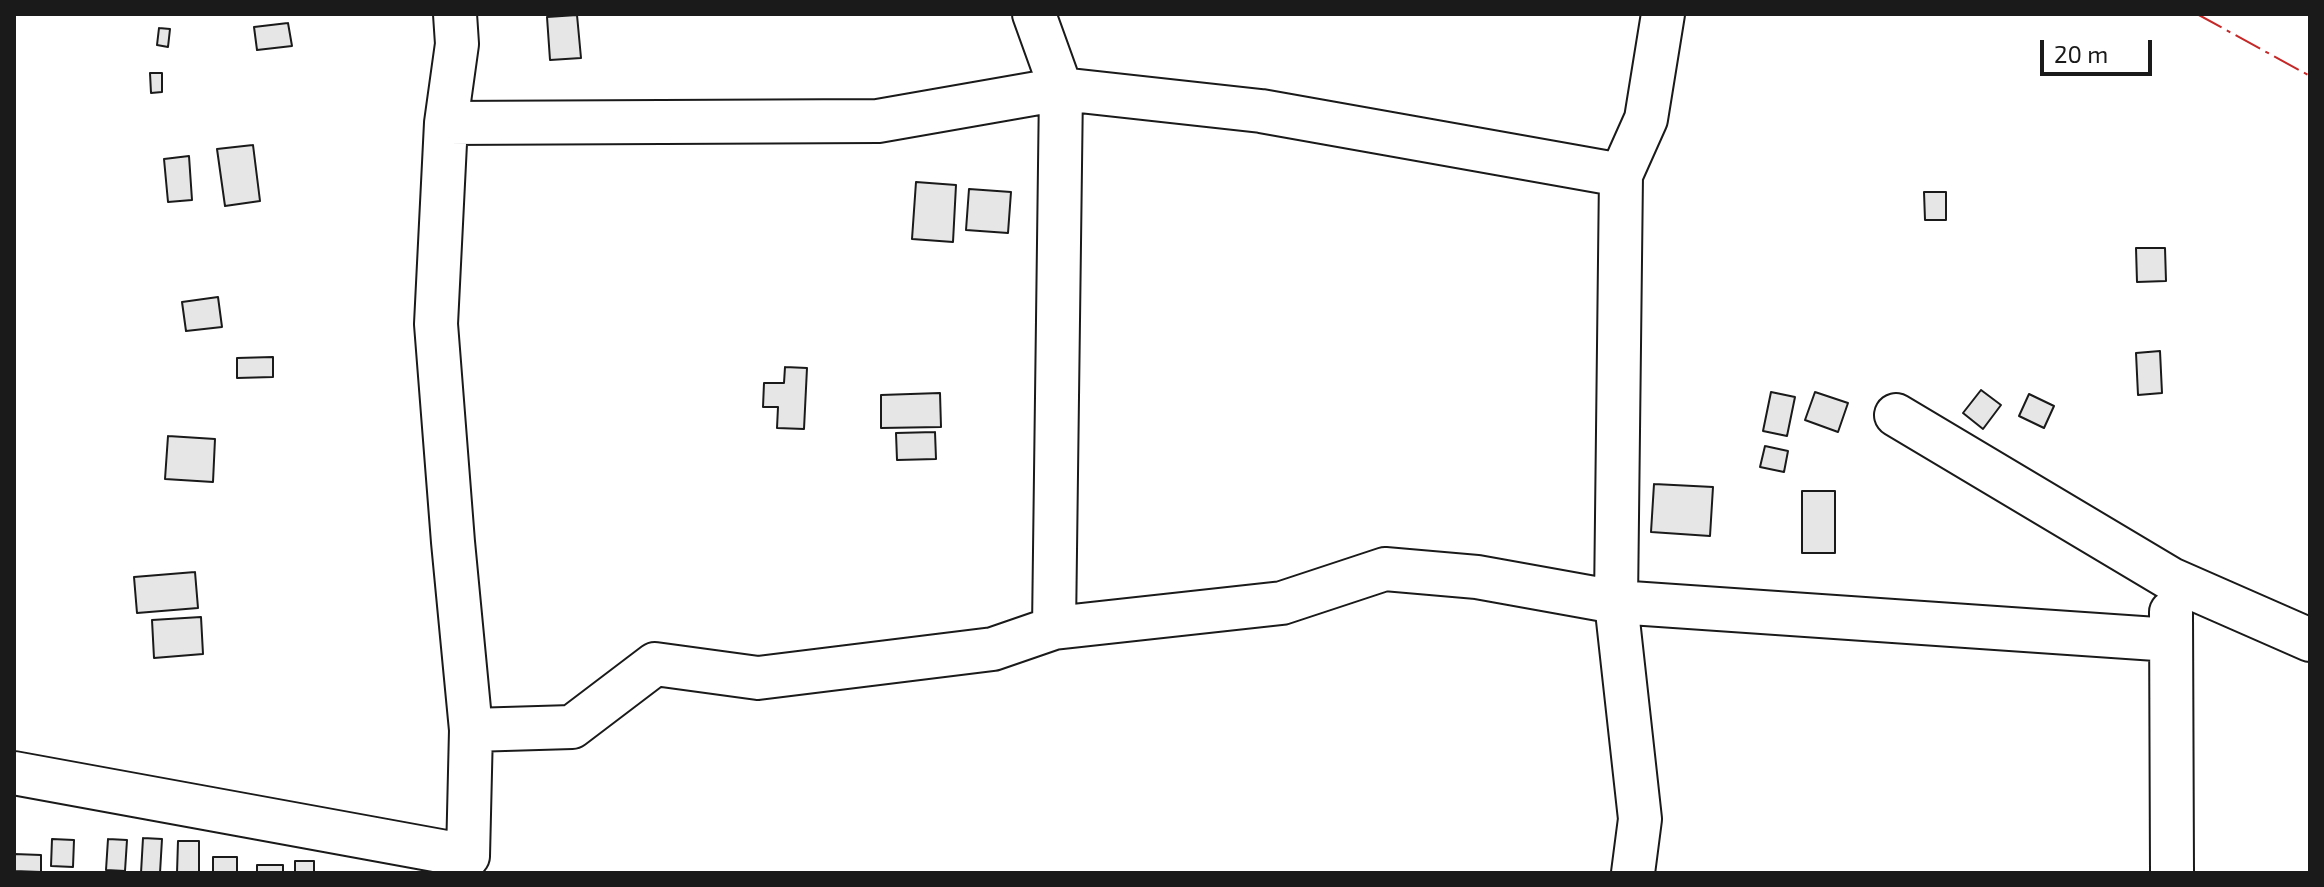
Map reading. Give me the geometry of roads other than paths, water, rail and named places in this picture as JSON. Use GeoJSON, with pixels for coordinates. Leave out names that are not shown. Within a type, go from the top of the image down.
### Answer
{"type":"FeatureCollection","features":[{"type":"Feature","properties":{"kind":"street"},"geometry":{"type":"LineString","coordinates":[[14,773],[460,864],[471,730],[436,324],[446,123],[457,44],[455,14]]}},
{"type":"Feature","properties":{"kind":"street"},"geometry":{"type":"LineString","coordinates":[[1034,14],[1061,89],[1054,628]]}},
{"type":"Feature","properties":{"kind":"street"},"geometry":{"type":"LineString","coordinates":[[1633,873],[1640,819],[1616,602],[1621,175],[1646,119],[1663,14]]}},
{"type":"Feature","properties":{"kind":"street"},"geometry":{"type":"LineString","coordinates":[[446,123],[878,121],[1061,89],[1261,111],[1621,175]]}},
{"type":"Feature","properties":{"kind":"street"},"geometry":{"type":"LineString","coordinates":[[1896,415],[2171,579],[2310,640]]}},
{"type":"Feature","properties":{"kind":"street"},"geometry":{"type":"LineString","coordinates":[[471,730],[572,727],[655,664],[758,678],[993,649],[1054,628],[1282,603],[1385,569],[1477,577],[1616,602],[2171,640]]}},
{"type":"Feature","properties":{"kind":"street"},"geometry":{"type":"LineString","coordinates":[[2171,579],[2172,873]]}}]}
